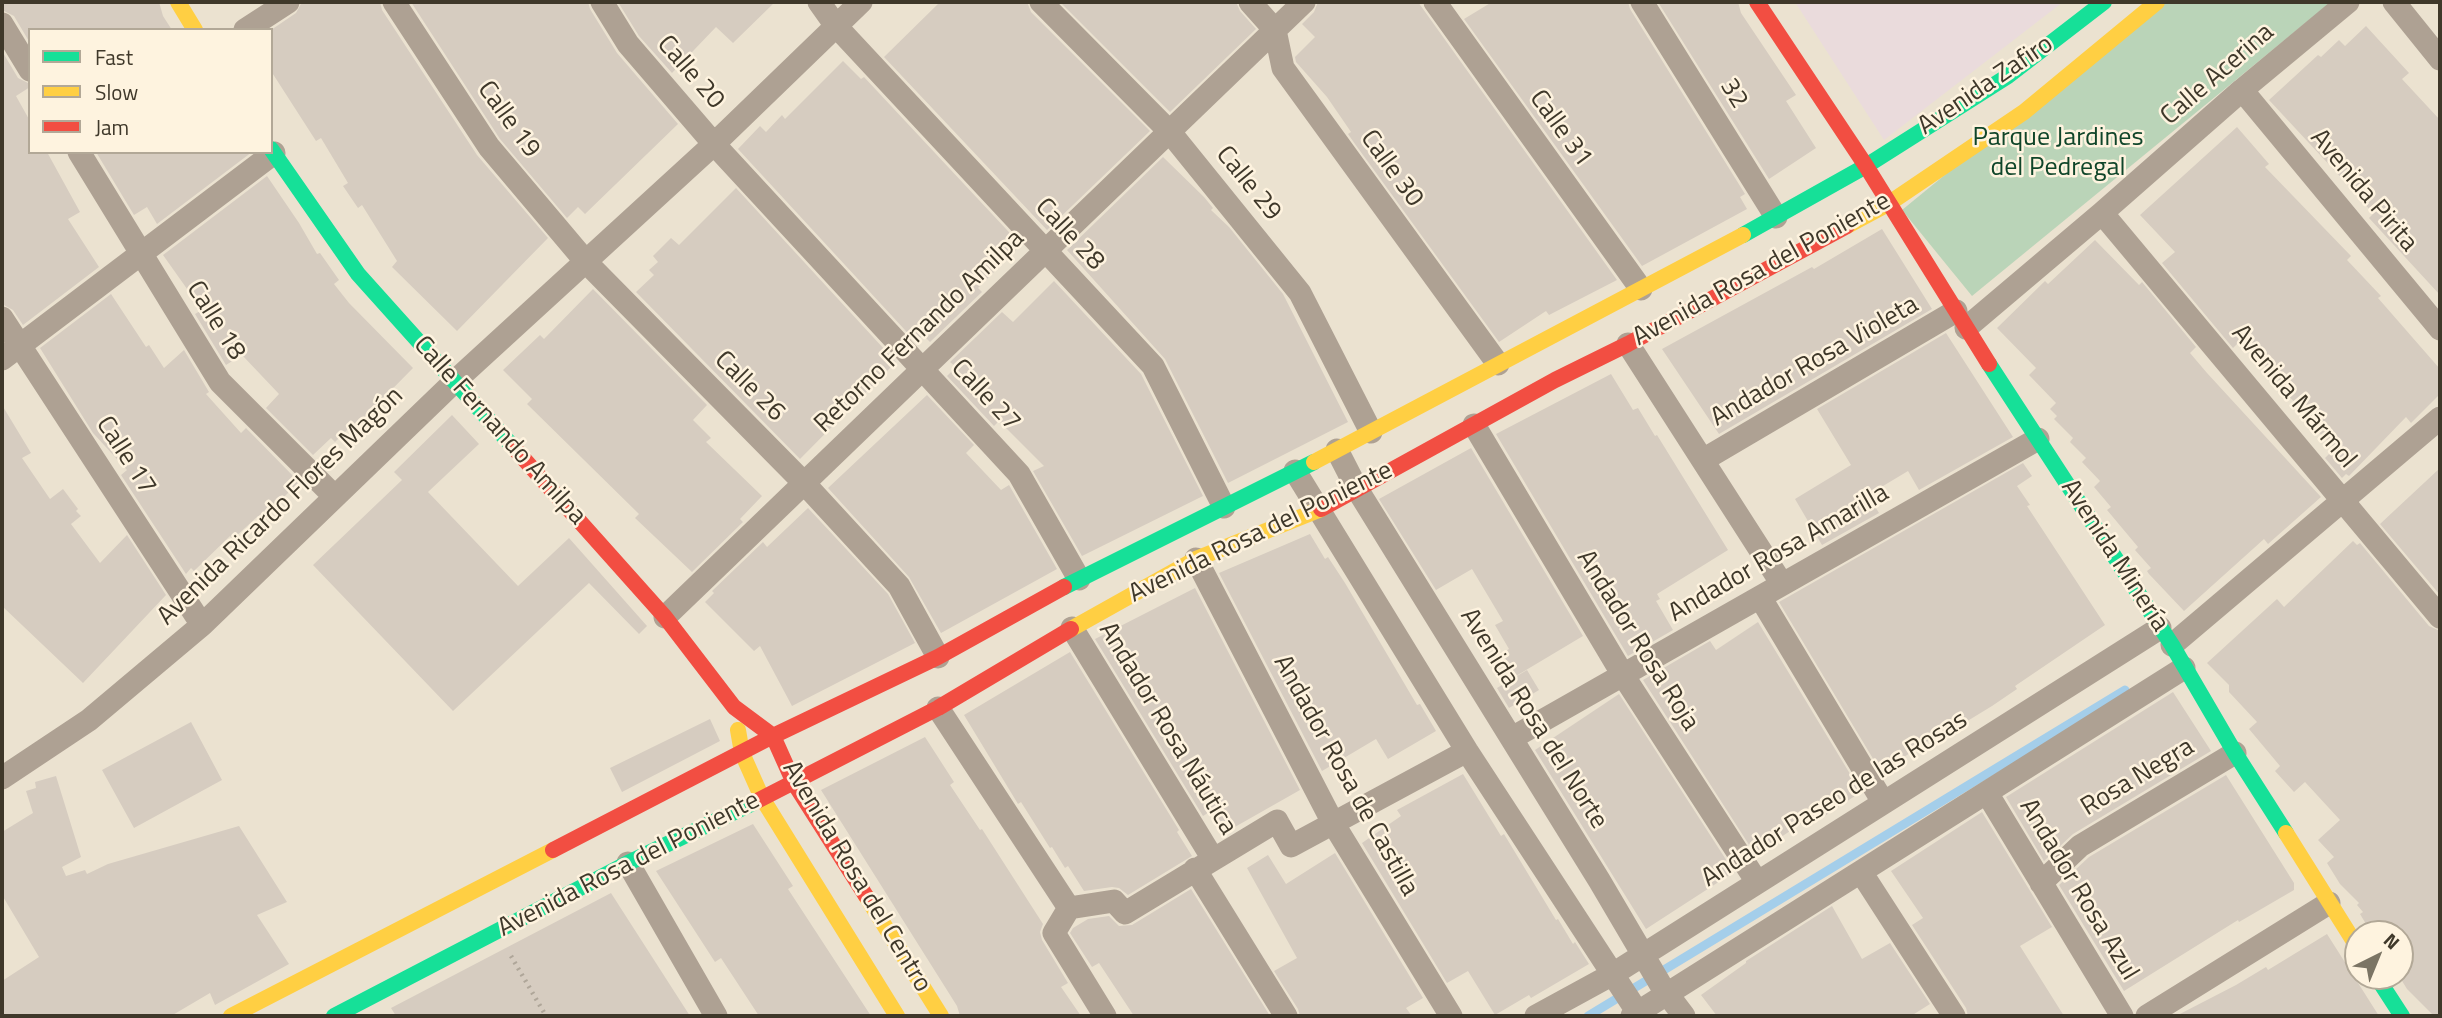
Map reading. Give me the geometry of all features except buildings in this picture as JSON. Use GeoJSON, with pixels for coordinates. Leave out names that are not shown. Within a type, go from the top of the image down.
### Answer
{"type":"FeatureCollection","features":[{"type":"Feature","properties":{"kind":"street"},"geometry":{"type":"LineString","coordinates":[[178,2],[194,28]]}},
{"type":"Feature","properties":{"kind":"street"},"geometry":{"type":"LineString","coordinates":[[248,28],[288,2]]}},
{"type":"Feature","properties":{"kind":"street","name":"Calle 19"},"geometry":{"type":"LineString","coordinates":[[394,2],[489,147],[586,263]]}},
{"type":"Feature","properties":{"kind":"street","name":"Calle 20"},"geometry":{"type":"LineString","coordinates":[[602,2],[628,44],[714,144]]}},
{"type":"Feature","properties":{"kind":"street","name":"Calle 28"},"geometry":{"type":"LineString","coordinates":[[819,2],[836,26],[1153,366],[1224,507]]}},
{"type":"Feature","properties":{"kind":"street","name":"Avenida Ricardo Flores Magón"},"geometry":{"type":"LineString","coordinates":[[2,778],[89,720],[202,625],[454,382],[714,144],[861,2]]}},
{"type":"Feature","properties":{"kind":"street","name":"Calle 29"},"geometry":{"type":"LineString","coordinates":[[1041,2],[1170,131],[1300,293],[1371,432]]}},
{"type":"Feature","properties":{"kind":"street","name":"Calle 30"},"geometry":{"type":"LineString","coordinates":[[1250,2],[1275,30],[1283,68],[1499,364]]}},
{"type":"Feature","properties":{"kind":"street","name":"Retorno Fernando Amilpa"},"geometry":{"type":"LineString","coordinates":[[665,617],[1304,2]]}},
{"type":"Feature","properties":{"kind":"street","name":"Calle 31"},"geometry":{"type":"LineString","coordinates":[[1435,2],[1641,289]]}},
{"type":"Feature","properties":{"kind":"street","name":"32"},"geometry":{"type":"LineString","coordinates":[[1642,2],[1776,216]]}},
{"type":"Feature","properties":{"kind":"street","name":"Avenida Minería"},"geometry":{"type":"LineString","coordinates":[[1757,2],[1866,166],[1961,320],[2166,636],[2235,753],[2344,926]]}},
{"type":"Feature","properties":{"kind":"street","name":"Avenida Zafiro"},"geometry":{"type":"LineString","coordinates":[[1866,166],[2008,76],[2104,2]]}},
{"type":"Feature","properties":{"kind":"street","name":"Avenida Rosa del Poniente"},"geometry":{"type":"LineString","coordinates":[[334,1016],[628,863],[794,783],[938,708],[1072,628],[1196,559],[1317,511],[1555,380],[1628,344],[1888,204],[2024,112],[2157,2]]}},
{"type":"Feature","properties":{"kind":"street","name":"Calle Acerina"},"geometry":{"type":"LineString","coordinates":[[1961,320],[2102,213],[2242,90],[2348,2]]}},
{"type":"Feature","properties":{"kind":"street"},"geometry":{"type":"LineString","coordinates":[[2394,2],[2440,59]]}},
{"type":"Feature","properties":{"kind":"street"},"geometry":{"type":"LineString","coordinates":[[2,24],[28,67]]}},
{"type":"Feature","properties":{"kind":"street","name":"Avenida Pirita"},"geometry":{"type":"LineString","coordinates":[[2242,90],[2440,329]]}},
{"type":"Feature","properties":{"kind":"street","name":"Calle 27"},"geometry":{"type":"LineString","coordinates":[[714,144],[1019,474],[1079,579]]}},
{"type":"Feature","properties":{"kind":"street","name":"Calle Fernando Amilpa"},"geometry":{"type":"LineString","coordinates":[[273,152],[358,274],[665,617],[734,707],[773,736]]}},
{"type":"Feature","properties":{"kind":"street","name":"Calle 18"},"geometry":{"type":"LineString","coordinates":[[80,154],[220,382],[334,496]]}},
{"type":"Feature","properties":{"kind":"street"},"geometry":{"type":"LineString","coordinates":[[11,352],[268,154]]}},
{"type":"Feature","properties":{"kind":"street","name":"Avenida Rosa del Poniente"},"geometry":{"type":"LineString","coordinates":[[231,1016],[773,736],[938,657],[1079,579],[1337,450],[1866,166]]}},
{"type":"Feature","properties":{"kind":"street","name":"Avenida Mármol"},"geometry":{"type":"LineString","coordinates":[[2102,213],[2440,617]]}},
{"type":"Feature","properties":{"kind":"street","name":"Calle 26"},"geometry":{"type":"LineString","coordinates":[[586,263],[804,483],[899,586],[938,657]]}},
{"type":"Feature","properties":{"kind":"street","name":"Calle 17"},"geometry":{"type":"LineString","coordinates":[[2,318],[11,352],[202,625]]}},
{"type":"Feature","properties":{"kind":"street","name":"Andador Rosa Violeta"},"geometry":{"type":"LineString","coordinates":[[1703,460],[1961,320]]}},
{"type":"Feature","properties":{"kind":"street"},"geometry":{"type":"LineString","coordinates":[[1628,344],[1782,584]]}},
{"type":"Feature","properties":{"kind":"street","name":"Andador Paseo de las Rosas"},"geometry":{"type":"LineString","coordinates":[[1536,1016],[1646,960],[1758,882],[1883,803],[2166,636],[2344,501],[2440,418]]}},
{"type":"Feature","properties":{"kind":"street","name":"Andador Rosa Roja"},"geometry":{"type":"LineString","coordinates":[[1474,425],[1623,675],[1758,882]]}},
{"type":"Feature","properties":{"kind":"street","name":"Andador Rosa Amarilla"},"geometry":{"type":"LineString","coordinates":[[1512,738],[2038,439]]}},
{"type":"Feature","properties":{"kind":"street","name":"Avenida Rosa del Norte"},"geometry":{"type":"LineString","coordinates":[[1337,450],[1357,489],[1512,738],[1664,991],[1684,1016]]}},
{"type":"Feature","properties":{"kind":"street"},"geometry":{"type":"LineString","coordinates":[[1295,471],[1317,511],[1467,751],[1635,1012],[1664,991],[1861,872],[2184,668]]}},
{"type":"Feature","properties":{"kind":"street","name":"Andador Rosa de Castilla"},"geometry":{"type":"LineString","coordinates":[[1196,559],[1333,823],[1451,1016]]}},
{"type":"Feature","properties":{"kind":"street"},"geometry":{"type":"LineString","coordinates":[[1760,597],[1883,803]]}},
{"type":"Feature","properties":{"kind":"street","name":"Andador Rosa Náutica"},"geometry":{"type":"LineString","coordinates":[[1072,628],[1286,1016]]}},
{"type":"Feature","properties":{"kind":"street","name":"Calle Fernando Amilpa"},"geometry":{"type":"LineString","coordinates":[[734,707],[742,753]]}},
{"type":"Feature","properties":{"kind":"street"},"geometry":{"type":"LineString","coordinates":[[938,708],[1069,908]]}},
{"type":"Feature","properties":{"kind":"street","name":"Avenida Rosa del Centro"},"geometry":{"type":"LineString","coordinates":[[773,736],[794,783],[941,1016]]}},
{"type":"Feature","properties":{"kind":"street"},"geometry":{"type":"LineString","coordinates":[[1069,908],[1114,901],[1125,913],[1277,821],[1291,846],[1467,751]]}},
{"type":"Feature","properties":{"kind":"street","name":"Avenida Rosa del Centro"},"geometry":{"type":"LineString","coordinates":[[742,753],[762,798],[897,1016]]}},
{"type":"Feature","properties":{"kind":"street","name":"Rosa Negra"},"geometry":{"type":"LineString","coordinates":[[2041,883],[2080,846],[2235,753]]}},
{"type":"Feature","properties":{"kind":"street","name":"Andador Rosa Azul"},"geometry":{"type":"LineString","coordinates":[[1987,793],[2122,1016]]}},
{"type":"Feature","properties":{"kind":"street"},"geometry":{"type":"LineString","coordinates":[[628,863],[716,1016]]}},
{"type":"Feature","properties":{"kind":"street"},"geometry":{"type":"LineString","coordinates":[[1861,872],[1954,1016]]}},
{"type":"Feature","properties":{"kind":"street"},"geometry":{"type":"LineString","coordinates":[[2152,1015],[2329,903]]}},
{"type":"Feature","properties":{"kind":"street"},"geometry":{"type":"LineString","coordinates":[[1069,908],[1054,933],[1105,1016]]}},
{"type":"Feature","properties":{"kind":"street"},"geometry":{"type":"LineString","coordinates":[[2385,990],[2402,1016]]}},
{"type":"Feature","properties":{"kind":"path"},"geometry":{"type":"LineString","coordinates":[[497,930],[546,1016]]}},
{"type":"Feature","properties":{"kind":"shaded area"},"geometry":{"type":"Polygon","coordinates":[[[1795,2],[2063,2],[1884,140],[1795,2]]]}},
{"type":"Feature","properties":{"kind":"green space","name":"Parque Jardines del Pedregal"},"geometry":{"type":"Polygon","coordinates":[[[2156,2],[2331,2],[1972,296],[1902,210],[2156,2]]]}},
{"type":"Feature","properties":{"kind":"waterway"},"geometry":{"type":"LineString","coordinates":[[1588,1016],[2125,690]]}},
{"type":"Feature","properties":{"kind":"traffic: fast"},"geometry":{"type":"LineString","coordinates":[[1743,235],[1866,166],[2008,76],[2104,2]]}},
{"type":"Feature","properties":{"kind":"traffic: fast"},"geometry":{"type":"LineString","coordinates":[[273,152],[358,274],[515,449]]}},
{"type":"Feature","properties":{"kind":"traffic: fast"},"geometry":{"type":"LineString","coordinates":[[1989,364],[2172,645],[2235,753],[2286,833]]}},
{"type":"Feature","properties":{"kind":"traffic: fast"},"geometry":{"type":"LineString","coordinates":[[1064,587],[1314,462]]}},
{"type":"Feature","properties":{"kind":"traffic: fast"},"geometry":{"type":"LineString","coordinates":[[334,1016],[628,863],[753,803]]}},
{"type":"Feature","properties":{"kind":"traffic: fast"},"geometry":{"type":"LineString","coordinates":[[2385,990],[2402,1016]]}},
{"type":"Feature","properties":{"kind":"traffic: slow"},"geometry":{"type":"LineString","coordinates":[[178,2],[194,28]]}},
{"type":"Feature","properties":{"kind":"traffic: slow"},"geometry":{"type":"LineString","coordinates":[[1847,226],[1888,204],[2024,112],[2157,2]]}},
{"type":"Feature","properties":{"kind":"traffic: slow"},"geometry":{"type":"LineString","coordinates":[[1314,462],[1743,235]]}},
{"type":"Feature","properties":{"kind":"traffic: slow"},"geometry":{"type":"LineString","coordinates":[[1071,629],[1196,559],[1321,509]]}},
{"type":"Feature","properties":{"kind":"traffic: slow"},"geometry":{"type":"LineString","coordinates":[[738,730],[742,753],[762,798],[897,1016]]}},
{"type":"Feature","properties":{"kind":"traffic: slow"},"geometry":{"type":"LineString","coordinates":[[2286,833],[2344,926]]}},
{"type":"Feature","properties":{"kind":"traffic: slow"},"geometry":{"type":"LineString","coordinates":[[231,1016],[553,850]]}},
{"type":"Feature","properties":{"kind":"traffic: slow"},"geometry":{"type":"LineString","coordinates":[[866,896],[941,1016]]}},
{"type":"Feature","properties":{"kind":"traffic: jam"},"geometry":{"type":"LineString","coordinates":[[1757,2],[1866,166],[1989,364]]}},
{"type":"Feature","properties":{"kind":"traffic: jam"},"geometry":{"type":"LineString","coordinates":[[1321,509],[1555,380],[1628,344],[1847,226]]}},
{"type":"Feature","properties":{"kind":"traffic: jam"},"geometry":{"type":"LineString","coordinates":[[515,449],[665,617],[734,707],[773,736],[794,783],[866,896]]}},
{"type":"Feature","properties":{"kind":"traffic: jam"},"geometry":{"type":"LineString","coordinates":[[553,850],[773,736],[938,657],[1064,587]]}},
{"type":"Feature","properties":{"kind":"traffic: jam"},"geometry":{"type":"LineString","coordinates":[[753,803],[938,708],[1071,629]]}}]}
